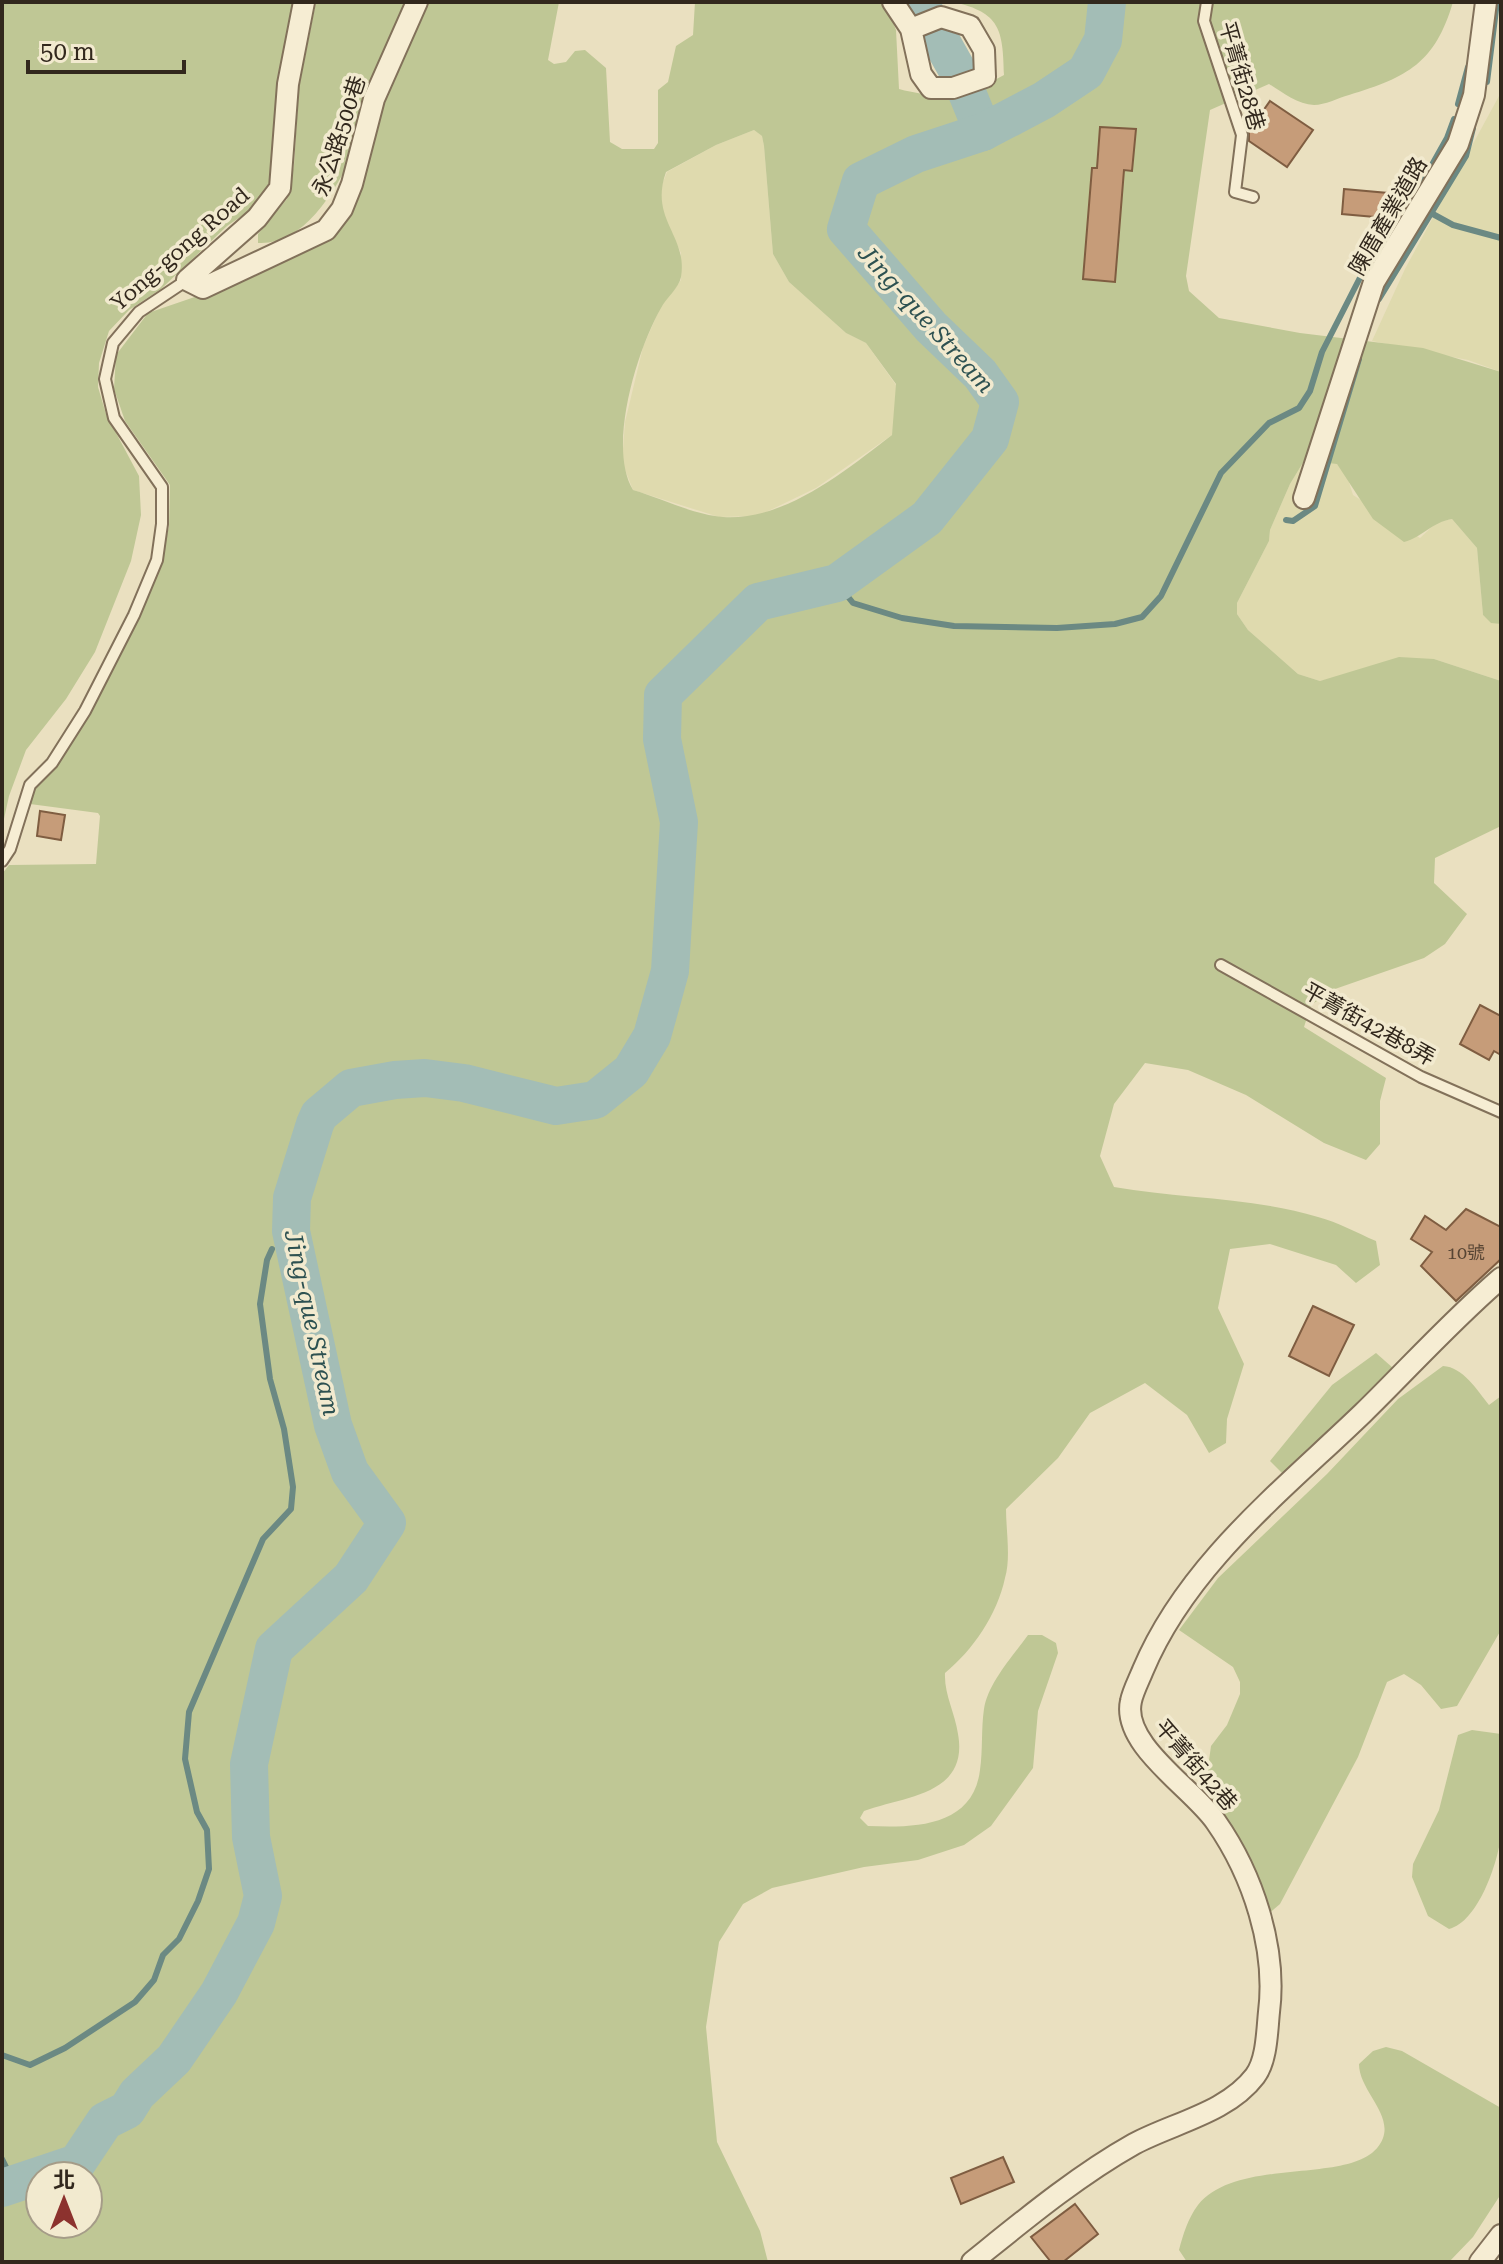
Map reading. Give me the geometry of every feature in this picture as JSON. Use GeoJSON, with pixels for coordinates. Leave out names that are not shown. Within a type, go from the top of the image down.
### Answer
{"type":"FeatureCollection","features":[{"type":"Feature","properties":{"kind":"street","name":"Yong-gong Road"},"geometry":{"type":"LineString","coordinates":[[187,280],[257,218],[280,188],[288,84],[304,2]]}},
{"type":"Feature","properties":{"kind":"street","name":"永公路500巷"},"geometry":{"type":"LineString","coordinates":[[187,280],[203,288],[326,230],[342,209],[352,184],[374,99],[417,2]]}},
{"type":"Feature","properties":{"kind":"street"},"geometry":{"type":"LineString","coordinates":[[893,2],[911,29],[921,74],[931,88],[962,85],[985,77],[984,50],[970,26],[941,17],[911,29]]}},
{"type":"Feature","properties":{"kind":"street","name":"陳厝產業道路"},"geometry":{"type":"LineString","coordinates":[[1304,498],[1374,282],[1458,144],[1474,95],[1486,2]]}},
{"type":"Feature","properties":{"kind":"street","name":"平菁街42巷"},"geometry":{"type":"LineString","coordinates":[[972,2262],[1132,2145],[1228,2100],[1257,2073],[1272,1989],[1268,1950],[1255,1901],[1217,1823],[1139,1740],[1130,1722],[1131,1702],[1153,1646],[1177,1604],[1246,1524],[1408,1369],[1454,1319],[1501,1278]]}},
{"type":"Feature","properties":{"kind":"street"},"geometry":{"type":"LineString","coordinates":[[1480,2262],[1501,2235]]}},
{"type":"Feature","properties":{"kind":"lane","name":"平菁街28巷"},"geometry":{"type":"LineString","coordinates":[[1207,2],[1204,21],[1242,135],[1235,192],[1253,197]]}},
{"type":"Feature","properties":{"kind":"lane","name":"Yong-gong Road"},"geometry":{"type":"LineString","coordinates":[[2,861],[10,849],[30,785],[52,763],[85,711],[134,615],[157,560],[162,524],[162,487],[114,418],[105,379],[113,343],[121,333],[139,312],[187,280]]}},
{"type":"Feature","properties":{"kind":"lane","name":"平菁街42巷8弄"},"geometry":{"type":"LineString","coordinates":[[1221,965],[1421,1077],[1501,1112]]}},
{"type":"Feature","properties":{"kind":"shaded area"},"geometry":{"type":"Polygon","coordinates":[[[1499,96],[1501,372],[1468,360],[1372,341],[1405,269],[1499,96]]]}},
{"type":"Feature","properties":{"kind":"shaded area"},"geometry":{"type":"Polygon","coordinates":[[[754,130],[762,136],[764,146],[773,254],[789,282],[846,333],[866,343],[896,385],[897,407],[892,435],[816,488],[758,516],[719,517],[633,490],[622,462],[625,422],[643,347],[661,306],[681,280],[681,253],[663,215],[659,192],[667,172],[716,145],[754,130]]]}},
{"type":"Feature","properties":{"kind":"shaded area"},"geometry":{"type":"Polygon","coordinates":[[[1304,461],[1337,464],[1347,476],[1353,495],[1420,538],[1437,522],[1452,519],[1477,548],[1483,615],[1491,622],[1501,624],[1501,681],[1434,659],[1320,681],[1298,674],[1248,630],[1237,614],[1237,603],[1269,541],[1270,530],[1290,484],[1304,461]]]}},
{"type":"Feature","properties":{"kind":"green space"},"geometry":{"type":"Polygon","coordinates":[[[2,2],[294,2],[274,175],[264,197],[227,226],[161,289],[129,310],[109,331],[99,363],[98,387],[106,414],[139,476],[141,515],[131,561],[95,652],[66,699],[26,750],[9,796],[2,828],[2,2]]]}},
{"type":"Feature","properties":{"kind":"green space"},"geometry":{"type":"Polygon","coordinates":[[[316,2],[409,2],[373,107],[336,186],[313,216],[287,237],[258,243],[258,234],[287,199],[294,165],[299,87],[316,2]]]}},
{"type":"Feature","properties":{"kind":"green space"},"geometry":{"type":"Polygon","coordinates":[[[424,2],[559,2],[548,60],[554,64],[566,62],[575,51],[585,50],[606,68],[610,142],[622,149],[654,149],[658,143],[658,90],[668,82],[676,46],[693,35],[695,2],[885,2],[896,30],[899,89],[941,95],[965,92],[1004,75],[1002,46],[996,25],[981,12],[954,2],[1453,2],[1446,23],[1428,53],[1416,65],[1388,81],[1314,105],[1296,100],[1269,84],[1210,110],[1186,276],[1189,291],[1219,318],[1300,333],[1423,348],[1501,372],[1501,624],[1491,623],[1483,615],[1477,548],[1452,519],[1404,542],[1373,519],[1337,464],[1304,461],[1290,484],[1270,530],[1269,541],[1237,603],[1237,614],[1248,630],[1298,674],[1320,681],[1399,657],[1434,659],[1501,681],[1501,826],[1435,858],[1434,883],[1467,914],[1445,944],[1424,958],[1335,989],[1311,1005],[1304,1027],[1386,1078],[1380,1101],[1380,1144],[1366,1160],[1324,1143],[1246,1095],[1188,1070],[1145,1063],[1114,1104],[1100,1156],[1114,1187],[1243,1202],[1325,1219],[1376,1241],[1380,1265],[1356,1283],[1336,1265],[1270,1244],[1230,1249],[1218,1308],[1244,1364],[1227,1419],[1226,1443],[1209,1453],[1187,1415],[1145,1383],[1090,1413],[1058,1458],[1006,1509],[1008,1562],[1001,1592],[982,1631],[965,1654],[945,1673],[958,1734],[959,1754],[954,1770],[930,1790],[864,1811],[860,1818],[868,1826],[922,1824],[954,1813],[966,1803],[975,1789],[980,1770],[984,1709],[990,1689],[1028,1635],[1042,1635],[1056,1643],[1058,1653],[1038,1711],[1033,1768],[991,1826],[964,1845],[918,1860],[864,1867],[772,1888],[743,1904],[719,1942],[706,2027],[717,2142],[760,2231],[768,2262],[2,2262],[2,874],[9,865],[96,864],[98,813],[30,804],[34,786],[58,762],[85,721],[124,647],[155,578],[169,527],[170,485],[125,421],[114,389],[116,355],[148,313],[256,276],[326,234],[424,2]],[[754,130],[716,145],[666,172],[662,203],[679,250],[681,277],[661,308],[643,348],[624,425],[626,472],[633,490],[712,516],[746,516],[791,502],[834,478],[892,435],[896,384],[866,343],[846,333],[789,282],[773,254],[762,136],[754,130]]]}},
{"type":"Feature","properties":{"kind":"green space"},"geometry":{"type":"Polygon","coordinates":[[[1376,1353],[1393,1368],[1284,1475],[1270,1461],[1332,1385],[1376,1353]]]}},
{"type":"Feature","properties":{"kind":"green space"},"geometry":{"type":"Polygon","coordinates":[[[1443,1366],[1463,1375],[1489,1405],[1501,1396],[1501,1630],[1457,1706],[1441,1709],[1421,1685],[1404,1674],[1387,1682],[1358,1757],[1280,1904],[1267,1915],[1205,1789],[1211,1746],[1227,1725],[1240,1694],[1240,1682],[1233,1667],[1179,1630],[1218,1578],[1327,1474],[1398,1399],[1443,1366]]]}},
{"type":"Feature","properties":{"kind":"green space"},"geometry":{"type":"Polygon","coordinates":[[[1472,1730],[1501,1734],[1501,1835],[1496,1861],[1485,1890],[1469,1915],[1449,1929],[1428,1916],[1412,1877],[1413,1864],[1439,1810],[1458,1735],[1472,1730]]]}},
{"type":"Feature","properties":{"kind":"green space"},"geometry":{"type":"Polygon","coordinates":[[[1386,2047],[1402,2051],[1501,2108],[1501,2194],[1473,2237],[1449,2262],[1187,2262],[1179,2250],[1186,2227],[1198,2205],[1217,2189],[1270,2174],[1352,2163],[1371,2153],[1383,2138],[1385,2129],[1379,2110],[1360,2074],[1359,2064],[1373,2051],[1386,2047]]]}},
{"type":"Feature","properties":{"kind":"building"},"geometry":{"type":"Polygon","coordinates":[[[1270,101],[1313,130],[1287,167],[1249,141],[1249,131],[1270,101]]]}},
{"type":"Feature","properties":{"kind":"building"},"geometry":{"type":"Polygon","coordinates":[[[1100,127],[1136,129],[1132,171],[1124,170],[1115,282],[1083,279],[1092,168],[1097,168],[1100,127]]]}},
{"type":"Feature","properties":{"kind":"building"},"geometry":{"type":"Polygon","coordinates":[[[1344,189],[1399,194],[1397,219],[1342,214],[1344,189]]]}},
{"type":"Feature","properties":{"kind":"building"},"geometry":{"type":"Polygon","coordinates":[[[40,811],[65,815],[61,840],[37,836],[40,811]]]}},
{"type":"Feature","properties":{"kind":"building"},"geometry":{"type":"Polygon","coordinates":[[[1480,1005],[1501,1016],[1501,1055],[1494,1051],[1489,1060],[1460,1044],[1480,1005]]]}},
{"type":"Feature","properties":{"kind":"building"},"geometry":{"type":"Polygon","coordinates":[[[1466,1209],[1501,1227],[1501,1259],[1456,1301],[1421,1266],[1432,1252],[1411,1239],[1425,1216],[1446,1230],[1466,1209]]]}},
{"type":"Feature","properties":{"kind":"building"},"geometry":{"type":"Polygon","coordinates":[[[1313,1306],[1354,1325],[1329,1376],[1289,1356],[1313,1306]]]}},
{"type":"Feature","properties":{"kind":"building"},"geometry":{"type":"Polygon","coordinates":[[[1003,2157],[1014,2182],[961,2204],[951,2178],[1003,2157]]]}},
{"type":"Feature","properties":{"kind":"building"},"geometry":{"type":"Polygon","coordinates":[[[1075,2204],[1098,2234],[1063,2262],[1051,2262],[1031,2237],[1075,2204]]]}},
{"type":"Feature","properties":{"kind":"waterway"},"geometry":{"type":"LineString","coordinates":[[919,2],[959,73],[983,132]]}},
{"type":"Feature","properties":{"kind":"waterway","name":"Jing-que Stream"},"geometry":{"type":"LineString","coordinates":[[2,2188],[77,2163],[105,2121],[127,2110],[137,2094],[174,2059],[219,1993],[256,1923],[263,1896],[251,1837],[249,1764],[274,1649],[351,1578],[387,1523],[350,1472],[333,1425],[291,1231],[292,1198],[319,1115],[351,1088],[425,1078],[464,1083],[556,1106],[595,1100],[631,1071],[652,1036],[670,971],[679,822],[662,739],[663,695],[758,602],[837,583],[927,518],[990,439],[1000,402],[980,374],[931,327],[846,229],[861,181],[916,154],[983,132],[1044,100],[1086,72],[1103,40],[1107,2]]}},
{"type":"Feature","properties":{"kind":"waterway"},"geometry":{"type":"LineString","coordinates":[[1487,82],[1497,2]]}},
{"type":"Feature","properties":{"kind":"waterway"},"geometry":{"type":"LineString","coordinates":[[1458,104],[1468,67]]}},
{"type":"Feature","properties":{"kind":"waterway"},"geometry":{"type":"LineString","coordinates":[[1410,204],[1447,138],[1454,119]]}},
{"type":"Feature","properties":{"kind":"waterway"},"geometry":{"type":"LineString","coordinates":[[1379,299],[1466,156],[1473,128]]}},
{"type":"Feature","properties":{"kind":"waterway"},"geometry":{"type":"LineString","coordinates":[[1431,213],[1453,225],[1501,238]]}},
{"type":"Feature","properties":{"kind":"waterway"},"geometry":{"type":"LineString","coordinates":[[837,583],[853,603],[902,618],[954,626],[1057,628],[1115,624],[1142,617],[1161,596],[1221,473],[1269,423],[1299,408],[1310,391],[1322,352],[1367,264],[1401,219]]}},
{"type":"Feature","properties":{"kind":"waterway"},"geometry":{"type":"LineString","coordinates":[[1286,520],[1293,521],[1315,506],[1359,359]]}},
{"type":"Feature","properties":{"kind":"waterway"},"geometry":{"type":"LineString","coordinates":[[279,1234],[292,1198]]}},
{"type":"Feature","properties":{"kind":"waterway"},"geometry":{"type":"LineString","coordinates":[[2,2055],[30,2065],[65,2048],[135,2002],[154,1980],[163,1955],[179,1939],[198,1901],[209,1869],[207,1830],[197,1812],[185,1759],[189,1712],[263,1539],[291,1509],[293,1487],[284,1429],[270,1379],[260,1304],[267,1260],[272,1249]]}},
{"type":"Feature","properties":{"kind":"waterway"},"geometry":{"type":"LineString","coordinates":[[2,2159],[14,2183]]}}]}
